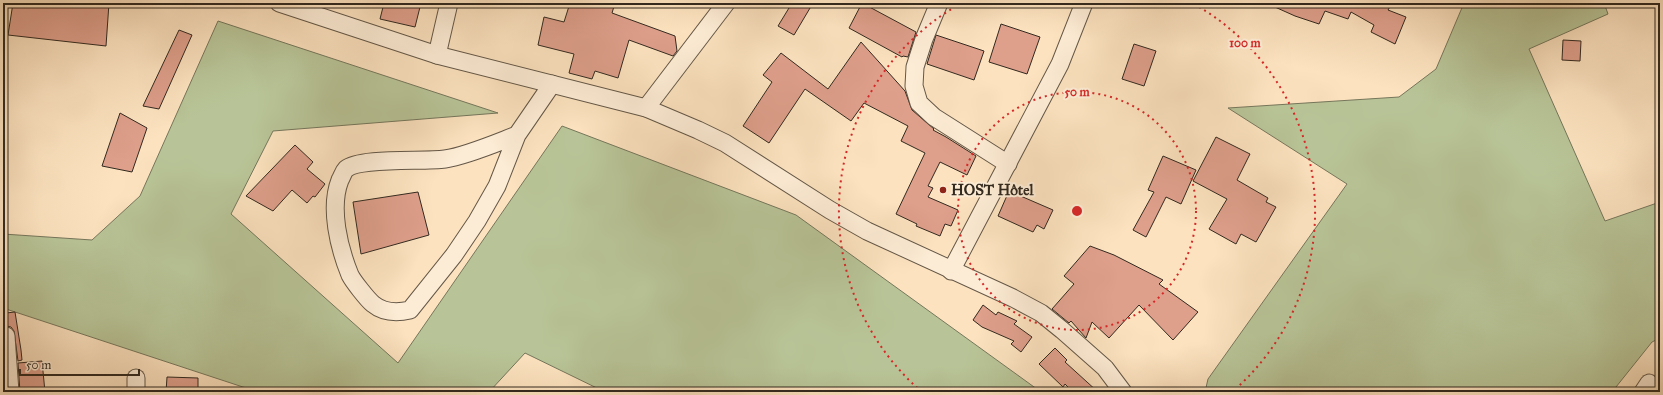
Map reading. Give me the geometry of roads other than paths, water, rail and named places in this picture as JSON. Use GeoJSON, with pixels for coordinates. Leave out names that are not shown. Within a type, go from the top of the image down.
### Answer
{"type":"FeatureCollection","features":[{"type":"Feature","properties":{"kind":"street"},"geometry":{"type":"LineString","coordinates":[[278,3],[438,56],[646,108],[698,130],[725,143],[848,220],[951,271],[1013,298],[1041,313],[1105,368],[1123,392]]}},
{"type":"Feature","properties":{"kind":"street"},"geometry":{"type":"LineString","coordinates":[[438,56],[450,3]]}},
{"type":"Feature","properties":{"kind":"street"},"geometry":{"type":"LineString","coordinates":[[646,108],[726,3]]}},
{"type":"Feature","properties":{"kind":"street"},"geometry":{"type":"LineString","coordinates":[[939,3],[924,39],[915,67],[914,86],[919,103],[934,117],[1008,164]]}},
{"type":"Feature","properties":{"kind":"street"},"geometry":{"type":"LineString","coordinates":[[951,271],[1060,64],[1084,3]]}},
{"type":"Feature","properties":{"kind":"street"},"geometry":{"type":"LineString","coordinates":[[517,136],[445,159],[369,162],[356,164],[345,170],[338,186],[334,204],[338,233],[351,276],[373,304],[388,311],[399,313],[410,310],[454,255],[477,221],[497,186],[517,136],[552,84]]}},
{"type":"Feature","properties":{"kind":"street"},"geometry":{"type":"LineString","coordinates":[[6,336],[10,392]]}},
{"type":"Feature","properties":{"kind":"place","name":"HOST Hôtel"},"geometry":{"type":"Point","coordinates":[943,190]}}]}
